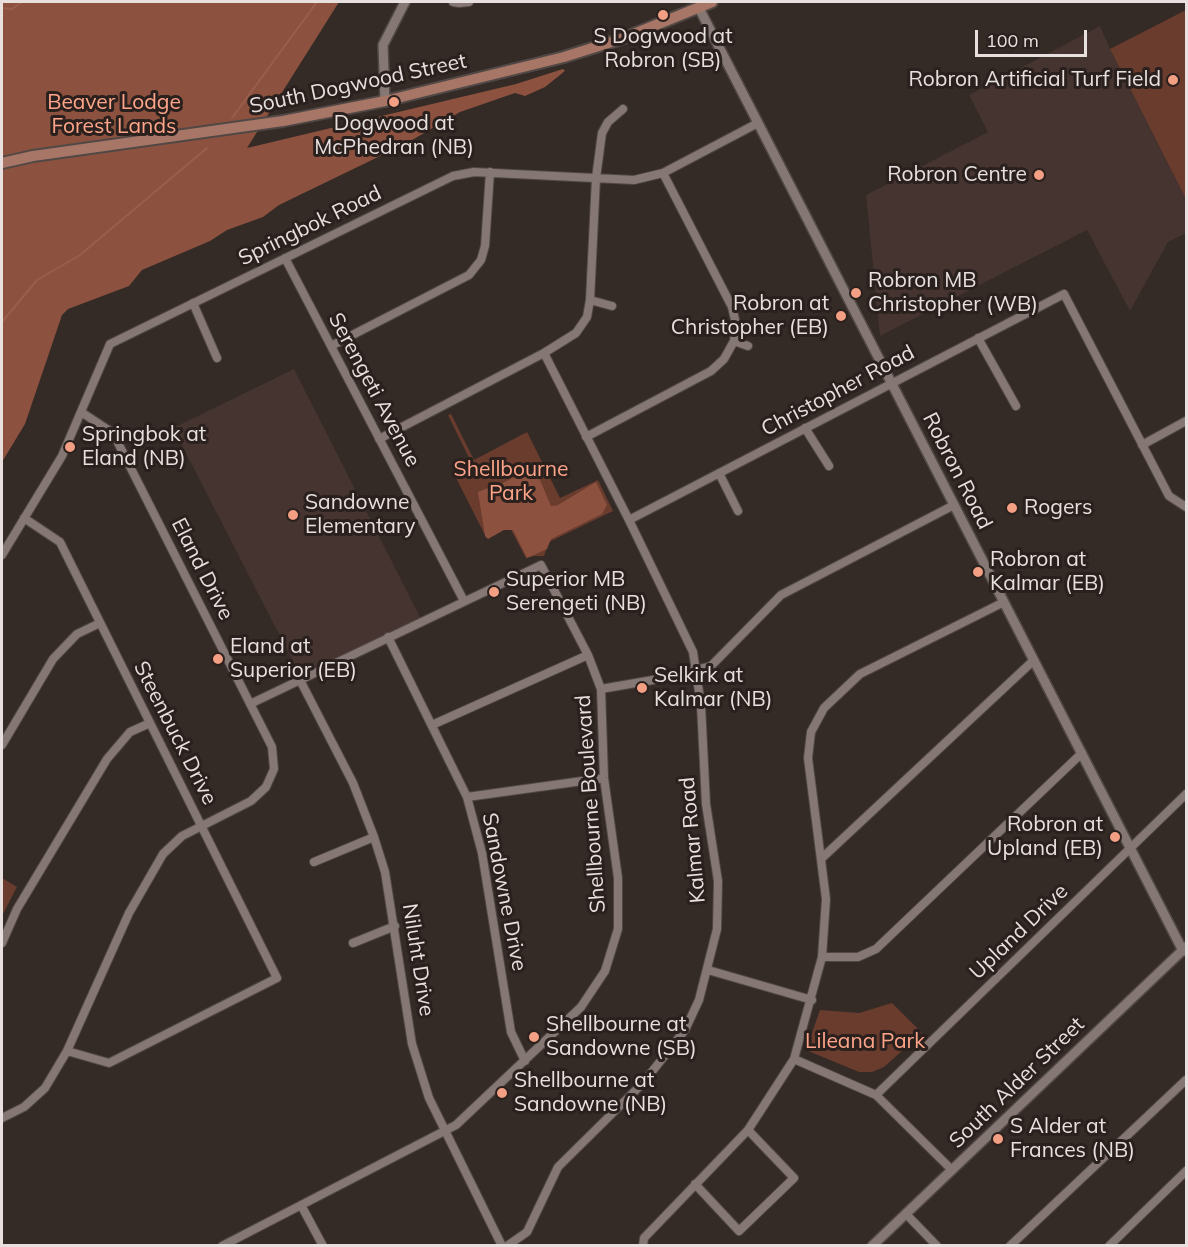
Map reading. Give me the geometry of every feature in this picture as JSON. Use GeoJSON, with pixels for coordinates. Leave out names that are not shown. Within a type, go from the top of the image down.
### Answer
{"type":"FeatureCollection","features":[{"type":"Feature","properties":{"kind":"main road","name":"South Dogwood Street"},"geometry":{"type":"LineString","coordinates":[[2,163],[266,124],[385,100],[564,57],[624,38],[712,2]]}},
{"type":"Feature","properties":{"kind":"street"},"geometry":{"type":"LineString","coordinates":[[385,100],[382,45],[405,2]]}},
{"type":"Feature","properties":{"kind":"street"},"geometry":{"type":"LineString","coordinates":[[453,2],[469,2]]}},
{"type":"Feature","properties":{"kind":"street","name":"Robron Road"},"geometry":{"type":"LineString","coordinates":[[699,8],[1131,849],[1185,949]]}},
{"type":"Feature","properties":{"kind":"street"},"geometry":{"type":"LineString","coordinates":[[379,439],[544,353],[576,333],[587,317],[590,300],[596,178],[602,133],[608,122],[623,109]]}},
{"type":"Feature","properties":{"kind":"street","name":"Springbok Road"},"geometry":{"type":"LineString","coordinates":[[2,555],[62,456],[110,344],[453,176],[490,172],[634,180],[663,173],[758,123]]}},
{"type":"Feature","properties":{"kind":"street"},"geometry":{"type":"LineString","coordinates":[[331,346],[469,275],[481,260],[485,246],[490,172]]}},
{"type":"Feature","properties":{"kind":"street"},"geometry":{"type":"LineString","coordinates":[[586,437],[711,371],[724,359],[734,342],[736,324],[732,307],[663,173]]}},
{"type":"Feature","properties":{"kind":"street","name":"Serengeti Avenue"},"geometry":{"type":"LineString","coordinates":[[285,258],[464,601]]}},
{"type":"Feature","properties":{"kind":"street","name":"Christopher Road"},"geometry":{"type":"LineString","coordinates":[[629,520],[1064,294],[1142,445]]}},
{"type":"Feature","properties":{"kind":"street"},"geometry":{"type":"LineString","coordinates":[[590,300],[612,306]]}},
{"type":"Feature","properties":{"kind":"street"},"geometry":{"type":"LineString","coordinates":[[193,303],[217,358]]}},
{"type":"Feature","properties":{"kind":"street"},"geometry":{"type":"LineString","coordinates":[[978,338],[1016,406]]}},
{"type":"Feature","properties":{"kind":"street"},"geometry":{"type":"LineString","coordinates":[[734,342],[748,346]]}},
{"type":"Feature","properties":{"kind":"street","name":"Kalmar Road"},"geometry":{"type":"LineString","coordinates":[[507,1245],[527,1232],[558,1167],[643,1083],[685,1030],[699,1000],[717,929],[718,881],[706,804],[701,705],[693,652],[544,353]]}},
{"type":"Feature","properties":{"kind":"street","name":"Eland Drive"},"geometry":{"type":"LineString","coordinates":[[67,1051],[129,913],[163,854],[182,836],[251,801],[266,787],[274,769],[272,747],[113,434],[81,412]]}},
{"type":"Feature","properties":{"kind":"street"},"geometry":{"type":"LineString","coordinates":[[1186,422],[1142,445],[1169,496],[1186,507]]}},
{"type":"Feature","properties":{"kind":"street"},"geometry":{"type":"LineString","coordinates":[[806,428],[829,466]]}},
{"type":"Feature","properties":{"kind":"street"},"geometry":{"type":"LineString","coordinates":[[719,473],[738,511]]}},
{"type":"Feature","properties":{"kind":"street"},"geometry":{"type":"LineString","coordinates":[[601,689],[670,677],[711,666],[781,595],[954,505]]}},
{"type":"Feature","properties":{"kind":"street","name":"Steenbuck Drive"},"geometry":{"type":"LineString","coordinates":[[24,518],[60,542],[277,978],[109,1063],[67,1051]]}},
{"type":"Feature","properties":{"kind":"street","name":"Shellbourne Boulevard"},"geometry":{"type":"LineString","coordinates":[[222,1245],[456,1125],[581,1007],[605,971],[618,929],[618,878],[604,778],[601,689],[588,655],[541,565],[464,601]]}},
{"type":"Feature","properties":{"kind":"street"},"geometry":{"type":"LineString","coordinates":[[250,704],[464,601]]}},
{"type":"Feature","properties":{"kind":"street"},"geometry":{"type":"LineString","coordinates":[[643,1245],[644,1238],[748,1130],[794,1059],[822,957],[826,899],[808,758],[811,732],[824,708],[860,674],[1004,602]]}},
{"type":"Feature","properties":{"kind":"street"},"geometry":{"type":"LineString","coordinates":[[2,745],[53,659],[77,634],[100,623]]}},
{"type":"Feature","properties":{"kind":"street","name":"Sandowne Drive"},"geometry":{"type":"LineString","coordinates":[[388,637],[467,797],[482,853],[511,1032],[525,1061]]}},
{"type":"Feature","properties":{"kind":"street"},"geometry":{"type":"LineString","coordinates":[[432,725],[588,655]]}},
{"type":"Feature","properties":{"kind":"street"},"geometry":{"type":"LineString","coordinates":[[822,858],[1034,660]]}},
{"type":"Feature","properties":{"kind":"street","name":"Niluht Drive"},"geometry":{"type":"LineString","coordinates":[[300,680],[353,783],[385,872],[412,1044],[429,1098],[502,1245]]}},
{"type":"Feature","properties":{"kind":"street"},"geometry":{"type":"LineString","coordinates":[[2,943],[17,909],[107,759],[130,732],[150,723]]}},
{"type":"Feature","properties":{"kind":"street"},"geometry":{"type":"LineString","coordinates":[[822,957],[858,957],[876,949],[1082,753]]}},
{"type":"Feature","properties":{"kind":"street"},"geometry":{"type":"LineString","coordinates":[[467,797],[604,778]]}},
{"type":"Feature","properties":{"kind":"street","name":"Upland Drive"},"geometry":{"type":"LineString","coordinates":[[876,1095],[1186,794]]}},
{"type":"Feature","properties":{"kind":"street"},"geometry":{"type":"LineString","coordinates":[[314,862],[374,837]]}},
{"type":"Feature","properties":{"kind":"street"},"geometry":{"type":"LineString","coordinates":[[353,943],[395,926]]}},
{"type":"Feature","properties":{"kind":"street","name":"South Alder Street"},"geometry":{"type":"LineString","coordinates":[[872,1245],[1185,949]]}},
{"type":"Feature","properties":{"kind":"street"},"geometry":{"type":"LineString","coordinates":[[708,969],[812,1000]]}},
{"type":"Feature","properties":{"kind":"street"},"geometry":{"type":"LineString","coordinates":[[2,1118],[24,1107],[45,1088],[67,1051]]}},
{"type":"Feature","properties":{"kind":"street"},"geometry":{"type":"LineString","coordinates":[[794,1059],[876,1095],[952,1170]]}},
{"type":"Feature","properties":{"kind":"street"},"geometry":{"type":"LineString","coordinates":[[1010,1245],[1186,1080]]}},
{"type":"Feature","properties":{"kind":"street"},"geometry":{"type":"LineString","coordinates":[[696,1184],[740,1231],[794,1178],[748,1130]]}},
{"type":"Feature","properties":{"kind":"street"},"geometry":{"type":"LineString","coordinates":[[1109,1245],[1186,1172]]}},
{"type":"Feature","properties":{"kind":"street"},"geometry":{"type":"LineString","coordinates":[[301,1205],[323,1245]]}},
{"type":"Feature","properties":{"kind":"street"},"geometry":{"type":"LineString","coordinates":[[906,1214],[937,1245]]}},
{"type":"Feature","properties":{"kind":"shaded area","name":"Robron Centre"},"geometry":{"type":"Polygon","coordinates":[[[1100,26],[1186,199],[1186,233],[1168,242],[1130,311],[1087,230],[880,336],[866,195],[988,132],[969,95],[1100,26]]]}},
{"type":"Feature","properties":{"kind":"shaded area","name":"Sandowne Elementary"},"geometry":{"type":"Polygon","coordinates":[[[294,369],[422,621],[302,679],[173,428],[294,369]]]}},
{"type":"Feature","properties":{"kind":"green space","name":"Beaver Lodge Forest Lands"},"geometry":{"type":"Polygon","coordinates":[[[2,2],[339,2],[247,148],[516,84],[563,69],[565,71],[545,87],[525,96],[515,93],[460,112],[407,143],[279,205],[263,217],[227,230],[210,241],[142,270],[129,286],[68,309],[62,315],[25,424],[2,462],[2,2]]]}},
{"type":"Feature","properties":{"kind":"green space"},"geometry":{"type":"Polygon","coordinates":[[[1186,10],[1186,199],[1110,49],[1186,10]]]}},
{"type":"Feature","properties":{"kind":"green space","name":"Shellbourne Park"},"geometry":{"type":"Polygon","coordinates":[[[451,414],[474,460],[527,432],[560,498],[598,480],[613,511],[549,542],[544,556],[526,558],[508,524],[485,535],[453,472],[471,462],[448,415],[451,414]]]}},
{"type":"Feature","properties":{"kind":"green space"},"geometry":{"type":"Polygon","coordinates":[[[534,466],[551,506],[558,505],[596,482],[607,505],[602,514],[551,539],[547,549],[527,558],[513,530],[504,530],[488,539],[485,536],[478,492],[494,488],[534,466]]]}},
{"type":"Feature","properties":{"kind":"green space"},"geometry":{"type":"Polygon","coordinates":[[[2,878],[17,887],[2,916],[2,878]]]}},
{"type":"Feature","properties":{"kind":"green space","name":"Lileana Park"},"geometry":{"type":"Polygon","coordinates":[[[892,1003],[922,1033],[884,1067],[872,1072],[859,1072],[806,1050],[820,1010],[859,1013],[892,1003]]]}},
{"type":"Feature","properties":{"kind":"waterway"},"geometry":{"type":"LineString","coordinates":[[2,8],[12,9],[22,2]]}},
{"type":"Feature","properties":{"kind":"waterway"},"geometry":{"type":"LineString","coordinates":[[232,118],[317,2]]}},
{"type":"Feature","properties":{"kind":"waterway"},"geometry":{"type":"LineString","coordinates":[[2,322],[37,280],[80,255],[207,148]]}},
{"type":"Feature","properties":{"kind":"place","name":"S Dogwood at Robron (SB)"},"geometry":{"type":"Point","coordinates":[663,15]}},
{"type":"Feature","properties":{"kind":"place","name":"Robron Artificial Turf Field"},"geometry":{"type":"Point","coordinates":[1173,80]}},
{"type":"Feature","properties":{"kind":"place","name":"Dogwood at McPhedran (NB)"},"geometry":{"type":"Point","coordinates":[394,102]}},
{"type":"Feature","properties":{"kind":"place","name":"Robron Centre"},"geometry":{"type":"Point","coordinates":[1039,175]}},
{"type":"Feature","properties":{"kind":"place","name":"Robron MB Christopher (WB)"},"geometry":{"type":"Point","coordinates":[856,293]}},
{"type":"Feature","properties":{"kind":"place","name":"Robron at Christopher (EB)"},"geometry":{"type":"Point","coordinates":[841,316]}},
{"type":"Feature","properties":{"kind":"place","name":"Springbok at Eland (NB)"},"geometry":{"type":"Point","coordinates":[70,447]}},
{"type":"Feature","properties":{"kind":"place","name":"Rogers"},"geometry":{"type":"Point","coordinates":[1012,508]}},
{"type":"Feature","properties":{"kind":"place","name":"Sandowne Elementary"},"geometry":{"type":"Point","coordinates":[293,515]}},
{"type":"Feature","properties":{"kind":"place","name":"Robron at Kalmar (EB)"},"geometry":{"type":"Point","coordinates":[978,572]}},
{"type":"Feature","properties":{"kind":"place","name":"Superior MB Serengeti (NB)"},"geometry":{"type":"Point","coordinates":[494,592]}},
{"type":"Feature","properties":{"kind":"place","name":"Eland at Superior (EB)"},"geometry":{"type":"Point","coordinates":[218,659]}},
{"type":"Feature","properties":{"kind":"place","name":"Selkirk at Kalmar (NB)"},"geometry":{"type":"Point","coordinates":[642,688]}},
{"type":"Feature","properties":{"kind":"place","name":"Robron at Upland (EB)"},"geometry":{"type":"Point","coordinates":[1115,837]}},
{"type":"Feature","properties":{"kind":"place","name":"Shellbourne at Sandowne (SB)"},"geometry":{"type":"Point","coordinates":[534,1037]}},
{"type":"Feature","properties":{"kind":"place","name":"Shellbourne at Sandowne (NB)"},"geometry":{"type":"Point","coordinates":[502,1093]}},
{"type":"Feature","properties":{"kind":"place","name":"S Alder at Frances (NB)"},"geometry":{"type":"Point","coordinates":[998,1139]}}]}
